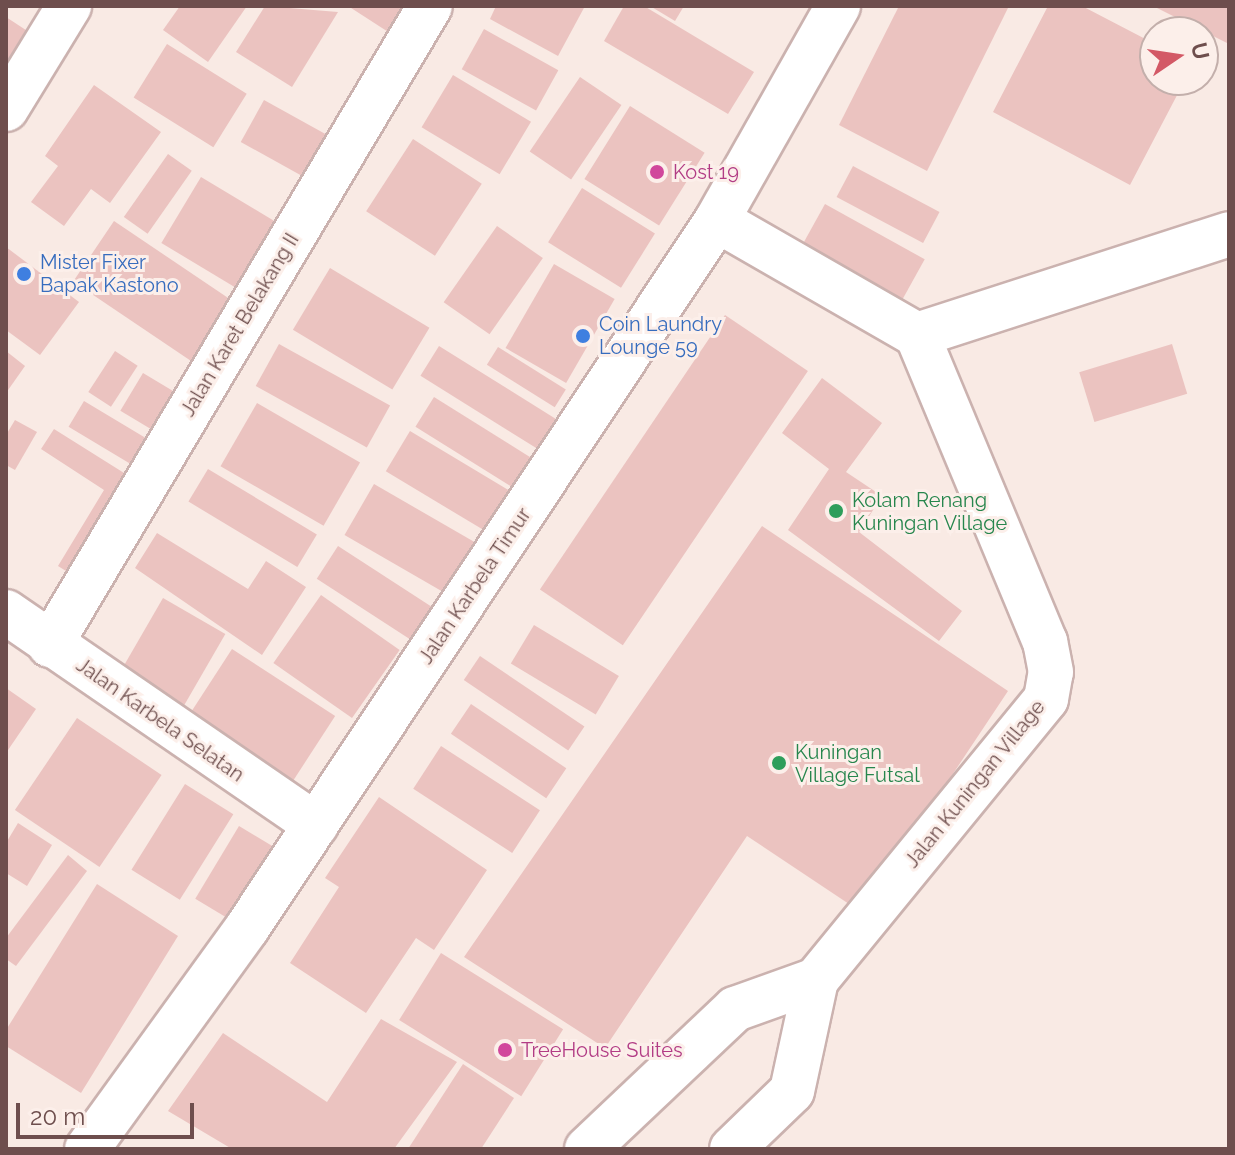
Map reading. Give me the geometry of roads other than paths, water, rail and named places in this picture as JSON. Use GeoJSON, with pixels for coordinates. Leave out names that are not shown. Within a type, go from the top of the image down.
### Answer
{"type":"FeatureCollection","features":[{"type":"Feature","properties":{"kind":"street"},"geometry":{"type":"LineString","coordinates":[[6,109],[69,6]]}},
{"type":"Feature","properties":{"kind":"street","name":"Jalan Karet Belakang II"},"geometry":{"type":"LineString","coordinates":[[50,645],[430,6]]}},
{"type":"Feature","properties":{"kind":"street","name":"Jalan Karbela Timur"},"geometry":{"type":"LineString","coordinates":[[87,1149],[316,825],[717,220],[838,6]]}},
{"type":"Feature","properties":{"kind":"street"},"geometry":{"type":"LineString","coordinates":[[717,220],[917,335],[1229,234]]}},
{"type":"Feature","properties":{"kind":"street","name":"Jalan Kuningan Village"},"geometry":{"type":"LineString","coordinates":[[732,1149],[792,1091],[816,980],[1046,699],[1051,672],[1045,642],[917,335]]}},
{"type":"Feature","properties":{"kind":"street","name":"Jalan Karbela Selatan"},"geometry":{"type":"LineString","coordinates":[[6,612],[316,825]]}},
{"type":"Feature","properties":{"kind":"street"},"geometry":{"type":"LineString","coordinates":[[587,1149],[735,1009],[816,980]]}},
{"type":"Feature","properties":{"kind":"place","name":"Kost 19"},"geometry":{"type":"Point","coordinates":[657,172]}},
{"type":"Feature","properties":{"kind":"place","name":"Mister Fixer Bapak Kastono"},"geometry":{"type":"Point","coordinates":[24,274]}},
{"type":"Feature","properties":{"kind":"place","name":"Coin Laundry Lounge 59"},"geometry":{"type":"Point","coordinates":[583,336]}},
{"type":"Feature","properties":{"kind":"place","name":"Kolam Renang Kuningan Village"},"geometry":{"type":"Point","coordinates":[836,511]}},
{"type":"Feature","properties":{"kind":"place","name":"Kuningan Village Futsal"},"geometry":{"type":"Point","coordinates":[779,763]}},
{"type":"Feature","properties":{"kind":"place","name":"TreeHouse Suites"},"geometry":{"type":"Point","coordinates":[505,1050]}}]}
